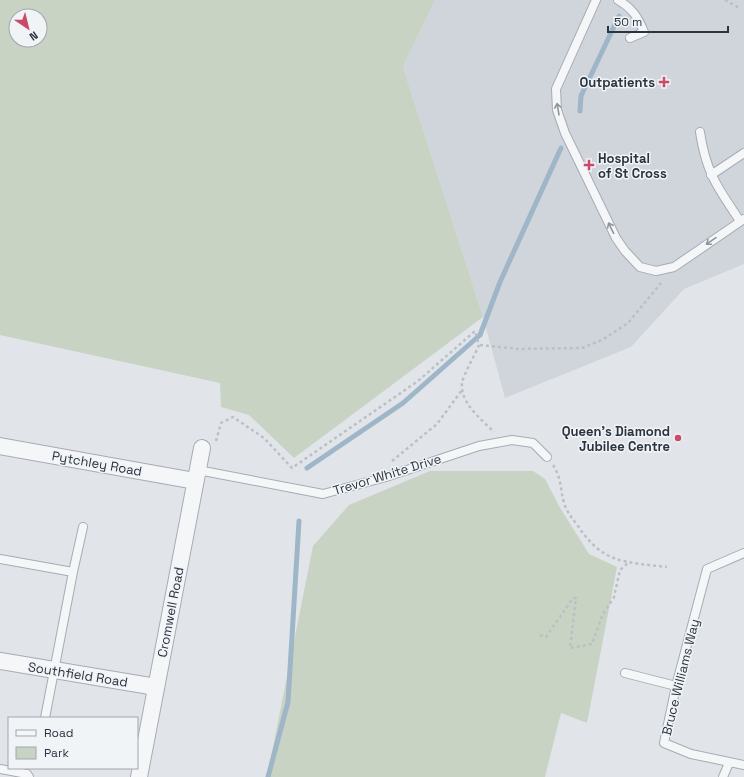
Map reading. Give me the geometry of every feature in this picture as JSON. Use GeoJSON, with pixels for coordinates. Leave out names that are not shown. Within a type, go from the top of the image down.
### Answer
{"type":"FeatureCollection","features":[{"type":"Feature","properties":{"kind":"street","name":"Pytchley Road"},"geometry":{"type":"LineString","coordinates":[[0,446],[196,476]]}},
{"type":"Feature","properties":{"kind":"street","name":"Cromwell Road"},"geometry":{"type":"LineString","coordinates":[[140,777],[202,448]]}},
{"type":"Feature","properties":{"kind":"street","name":"Southfield Road"},"geometry":{"type":"LineString","coordinates":[[0,661],[156,687]]}},
{"type":"Feature","properties":{"kind":"lane"},"geometry":{"type":"LineString","coordinates":[[596,0],[556,89],[557,110],[565,133],[616,238],[625,251],[640,266],[656,271],[674,267],[742,220],[710,175],[703,154],[700,132]]}},
{"type":"Feature","properties":{"kind":"lane"},"geometry":{"type":"LineString","coordinates":[[618,0],[630,7],[640,21],[644,32],[630,38]]}},
{"type":"Feature","properties":{"kind":"lane"},"geometry":{"type":"LineString","coordinates":[[710,175],[744,153]]}},
{"type":"Feature","properties":{"kind":"lane","name":"Trevor White Drive"},"geometry":{"type":"LineString","coordinates":[[196,476],[323,494],[386,477],[479,446],[512,440],[533,444],[547,457]]}},
{"type":"Feature","properties":{"kind":"lane"},"geometry":{"type":"LineString","coordinates":[[45,717],[83,527]]}},
{"type":"Feature","properties":{"kind":"lane","name":"Bruce Williams Way"},"geometry":{"type":"LineString","coordinates":[[744,553],[707,569],[676,686],[664,743],[691,754],[744,766]]}},
{"type":"Feature","properties":{"kind":"lane"},"geometry":{"type":"LineString","coordinates":[[0,558],[73,572]]}},
{"type":"Feature","properties":{"kind":"lane"},"geometry":{"type":"LineString","coordinates":[[626,673],[676,686]]}},
{"type":"Feature","properties":{"kind":"lane"},"geometry":{"type":"LineString","coordinates":[[724,777],[729,763]]}},
{"type":"Feature","properties":{"kind":"lane"},"geometry":{"type":"LineString","coordinates":[[0,768],[29,773]]}},
{"type":"Feature","properties":{"kind":"path"},"geometry":{"type":"LineString","coordinates":[[725,0],[739,8]]}},
{"type":"Feature","properties":{"kind":"path"},"geometry":{"type":"LineString","coordinates":[[480,345],[519,349],[558,350],[582,348],[602,340],[628,324],[674,267]]}},
{"type":"Feature","properties":{"kind":"path"},"geometry":{"type":"LineString","coordinates":[[202,448],[213,450],[221,424],[233,417],[264,438],[292,468],[418,381],[475,331],[480,345],[462,382],[463,393],[471,409],[498,435],[512,440]]}},
{"type":"Feature","properties":{"kind":"path"},"geometry":{"type":"LineString","coordinates":[[389,464],[438,424],[463,389]]}},
{"type":"Feature","properties":{"kind":"path"},"geometry":{"type":"LineString","coordinates":[[547,457],[556,471],[562,485],[563,501],[568,514],[585,538],[602,553],[612,559],[628,563],[667,567]]}},
{"type":"Feature","properties":{"kind":"path"},"geometry":{"type":"LineString","coordinates":[[540,635],[546,637],[573,598],[576,598],[570,648],[592,644],[602,616],[614,597],[620,570],[628,563]]}},
{"type":"Feature","properties":{"kind":"shaded area","name":"Hospital of St Cross"},"geometry":{"type":"Polygon","coordinates":[[[435,0],[744,0],[744,264],[684,289],[631,347],[505,398],[483,317],[403,67],[435,0]]]}},
{"type":"Feature","properties":{"kind":"green space"},"geometry":{"type":"Polygon","coordinates":[[[0,0],[435,0],[403,67],[483,317],[294,458],[249,415],[221,407],[220,383],[0,335],[0,0]]]}},
{"type":"Feature","properties":{"kind":"green space"},"geometry":{"type":"Polygon","coordinates":[[[430,471],[533,471],[545,479],[559,506],[589,554],[617,567],[587,723],[561,713],[545,777],[267,777],[313,546],[349,505],[430,471]]]}},
{"type":"Feature","properties":{"kind":"waterway"},"geometry":{"type":"LineString","coordinates":[[580,111],[581,96],[619,16]]}},
{"type":"Feature","properties":{"kind":"waterway"},"geometry":{"type":"LineString","coordinates":[[307,468],[403,403],[480,335],[500,282],[561,148]]}},
{"type":"Feature","properties":{"kind":"waterway"},"geometry":{"type":"LineString","coordinates":[[268,777],[288,702],[299,521]]}},
{"type":"Feature","properties":{"kind":"place","name":"Outpatients"},"geometry":{"type":"Point","coordinates":[664,82]}},
{"type":"Feature","properties":{"kind":"place","name":"Hospital of St Cross"},"geometry":{"type":"Point","coordinates":[589,165]}},
{"type":"Feature","properties":{"kind":"place","name":"Queen's Diamond Jubilee Centre"},"geometry":{"type":"Point","coordinates":[678,438]}}]}
